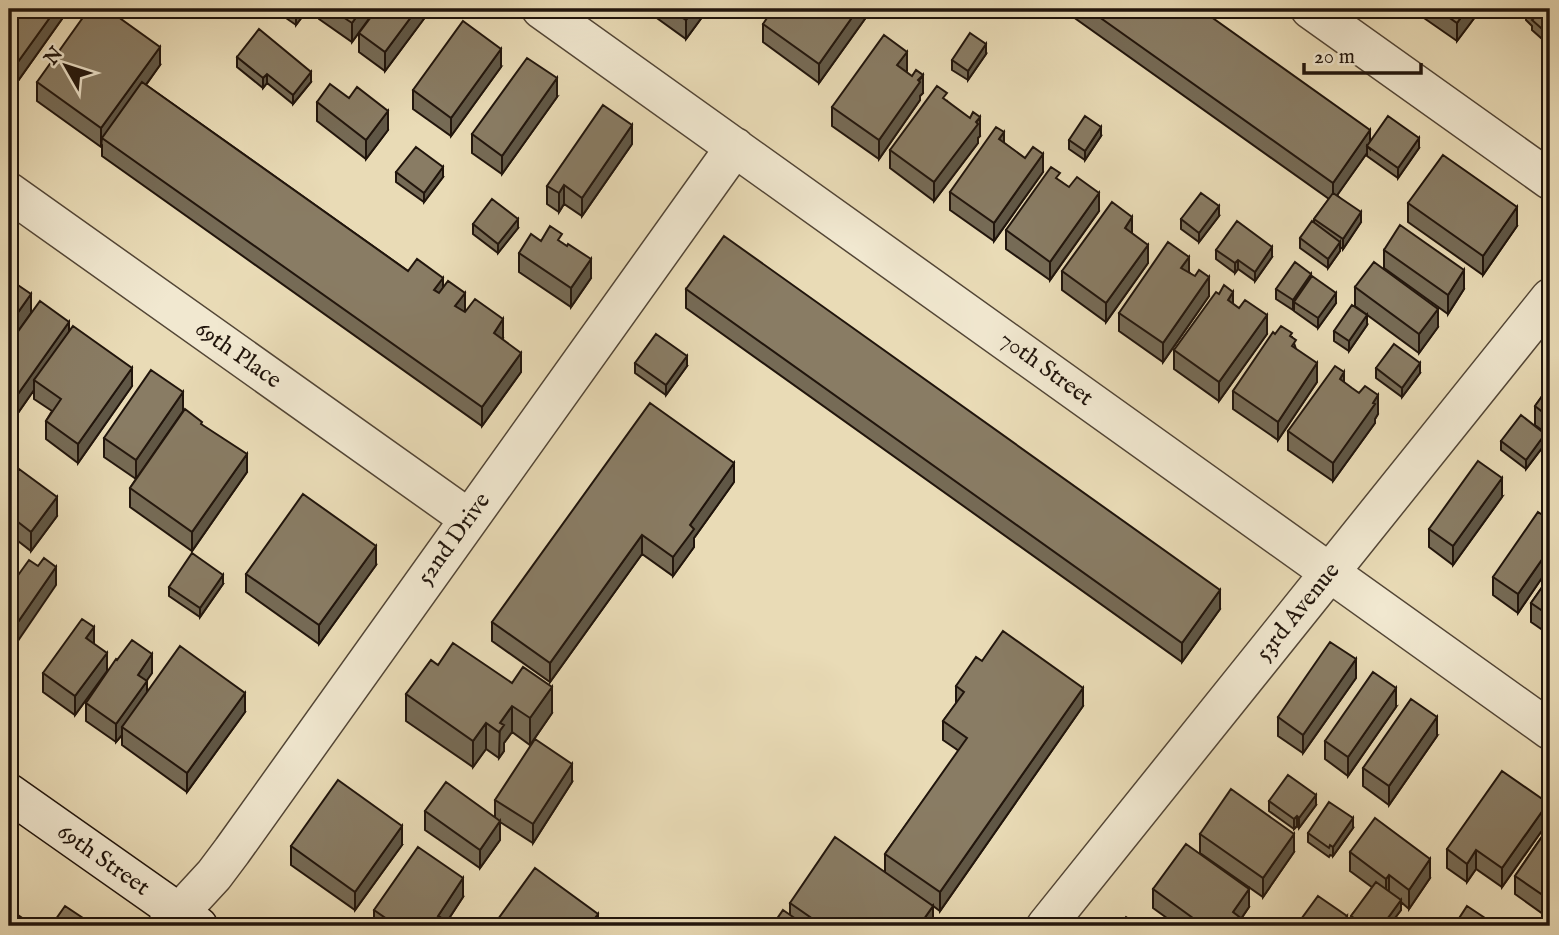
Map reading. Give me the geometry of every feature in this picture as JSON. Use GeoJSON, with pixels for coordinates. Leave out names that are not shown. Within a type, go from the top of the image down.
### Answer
{"type":"FeatureCollection","features":[{"type":"Feature","properties":{"kind":"street","name":"70th Street"},"geometry":{"type":"LineString","coordinates":[[541,9],[1550,730]]}},
{"type":"Feature","properties":{"kind":"street"},"geometry":{"type":"LineString","coordinates":[[1310,9],[1550,180]]}},
{"type":"Feature","properties":{"kind":"street","name":"52nd Drive"},"geometry":{"type":"LineString","coordinates":[[182,922],[735,147]]}},
{"type":"Feature","properties":{"kind":"street","name":"69th Place"},"geometry":{"type":"LineString","coordinates":[[9,192],[468,519]]}},
{"type":"Feature","properties":{"kind":"street","name":"53rd Avenue"},"geometry":{"type":"LineString","coordinates":[[1046,926],[1550,298]]}},
{"type":"Feature","properties":{"kind":"street","name":"69th Street"},"geometry":{"type":"LineString","coordinates":[[9,793],[182,922]]}},
{"type":"Feature","properties":{"kind":"building"},"geometry":{"type":"Polygon","coordinates":[[[9,9],[56,9],[15,66],[9,62],[9,9]]]}},
{"type":"Feature","properties":{"kind":"building"},"geometry":{"type":"Polygon","coordinates":[[[89,9],[107,9],[160,47],[101,128],[37,82],[89,9]]]}},
{"type":"Feature","properties":{"kind":"building"},"geometry":{"type":"Polygon","coordinates":[[[331,9],[362,9],[352,23],[331,9]]]}},
{"type":"Feature","properties":{"kind":"building"},"geometry":{"type":"Polygon","coordinates":[[[377,9],[417,9],[385,52],[359,33],[377,9]]]}},
{"type":"Feature","properties":{"kind":"building"},"geometry":{"type":"Polygon","coordinates":[[[670,9],[694,9],[686,20],[670,9]]]}},
{"type":"Feature","properties":{"kind":"building"},"geometry":{"type":"Polygon","coordinates":[[[773,9],[858,9],[819,64],[763,24],[773,9]]]}},
{"type":"Feature","properties":{"kind":"building"},"geometry":{"type":"Polygon","coordinates":[[[1088,9],[1200,9],[1370,130],[1333,183],[1088,9]]]}},
{"type":"Feature","properties":{"kind":"building"},"geometry":{"type":"Polygon","coordinates":[[[1437,9],[1467,9],[1457,23],[1437,9]]]}},
{"type":"Feature","properties":{"kind":"building"},"geometry":{"type":"Polygon","coordinates":[[[1527,9],[1550,9],[1550,36],[1532,20],[1534,18],[1527,9]]]}},
{"type":"Feature","properties":{"kind":"building"},"geometry":{"type":"Polygon","coordinates":[[[463,21],[501,49],[451,118],[413,90],[463,21]]]}},
{"type":"Feature","properties":{"kind":"building"},"geometry":{"type":"Polygon","coordinates":[[[259,29],[311,72],[293,95],[267,74],[263,78],[237,57],[259,29]]]}},
{"type":"Feature","properties":{"kind":"building"},"geometry":{"type":"Polygon","coordinates":[[[970,33],[986,44],[968,71],[952,60],[970,33]]]}},
{"type":"Feature","properties":{"kind":"building"},"geometry":{"type":"Polygon","coordinates":[[[884,35],[907,52],[897,65],[912,76],[916,70],[923,75],[879,140],[832,107],[884,35]]]}},
{"type":"Feature","properties":{"kind":"building"},"geometry":{"type":"Polygon","coordinates":[[[527,58],[557,78],[502,156],[472,134],[527,58]]]}},
{"type":"Feature","properties":{"kind":"building"},"geometry":{"type":"Polygon","coordinates":[[[142,82],[408,271],[417,259],[443,278],[434,290],[439,293],[448,281],[465,293],[455,306],[465,312],[475,299],[503,319],[494,333],[521,353],[482,407],[102,138],[142,82]]]}},
{"type":"Feature","properties":{"kind":"building"},"geometry":{"type":"Polygon","coordinates":[[[330,84],[349,98],[357,87],[388,111],[366,140],[317,102],[330,84]]]}},
{"type":"Feature","properties":{"kind":"building"},"geometry":{"type":"Polygon","coordinates":[[[937,86],[947,93],[943,98],[970,118],[973,112],[980,117],[976,122],[978,124],[934,182],[890,150],[937,86]]]}},
{"type":"Feature","properties":{"kind":"building"},"geometry":{"type":"Polygon","coordinates":[[[603,105],[632,125],[582,198],[564,185],[559,193],[547,186],[603,105]]]}},
{"type":"Feature","properties":{"kind":"building"},"geometry":{"type":"Polygon","coordinates":[[[1085,116],[1101,127],[1085,151],[1069,140],[1085,116]]]}},
{"type":"Feature","properties":{"kind":"building"},"geometry":{"type":"Polygon","coordinates":[[[1388,116],[1419,138],[1398,168],[1367,146],[1388,116]]]}},
{"type":"Feature","properties":{"kind":"building"},"geometry":{"type":"Polygon","coordinates":[[[996,127],[1004,132],[999,139],[1025,158],[1033,147],[1043,154],[994,223],[950,192],[996,127]]]}},
{"type":"Feature","properties":{"kind":"building"},"geometry":{"type":"Polygon","coordinates":[[[416,147],[443,167],[424,193],[396,172],[416,147]]]}},
{"type":"Feature","properties":{"kind":"building"},"geometry":{"type":"Polygon","coordinates":[[[1443,155],[1517,207],[1483,256],[1408,203],[1443,155]]]}},
{"type":"Feature","properties":{"kind":"building"},"geometry":{"type":"Polygon","coordinates":[[[1051,167],[1060,173],[1056,178],[1069,187],[1077,177],[1099,193],[1050,262],[1006,230],[1051,167]]]}},
{"type":"Feature","properties":{"kind":"building"},"geometry":{"type":"Polygon","coordinates":[[[1201,193],[1219,206],[1199,233],[1181,219],[1201,193]]]}},
{"type":"Feature","properties":{"kind":"building"},"geometry":{"type":"Polygon","coordinates":[[[1333,193],[1361,212],[1343,239],[1314,219],[1333,193]]]}},
{"type":"Feature","properties":{"kind":"building"},"geometry":{"type":"Polygon","coordinates":[[[492,199],[518,219],[498,244],[473,224],[492,199]]]}},
{"type":"Feature","properties":{"kind":"building"},"geometry":{"type":"Polygon","coordinates":[[[1112,202],[1132,217],[1125,228],[1148,245],[1106,303],[1062,271],[1112,202]]]}},
{"type":"Feature","properties":{"kind":"building"},"geometry":{"type":"Polygon","coordinates":[[[1237,221],[1272,247],[1255,272],[1216,250],[1237,221]]]}},
{"type":"Feature","properties":{"kind":"building"},"geometry":{"type":"Polygon","coordinates":[[[1312,221],[1340,242],[1328,259],[1300,238],[1312,221]]]}},
{"type":"Feature","properties":{"kind":"building"},"geometry":{"type":"Polygon","coordinates":[[[1400,225],[1464,270],[1448,295],[1384,250],[1400,225]]]}},
{"type":"Feature","properties":{"kind":"building"},"geometry":{"type":"Polygon","coordinates":[[[550,226],[562,234],[558,240],[591,259],[571,288],[519,253],[531,234],[541,241],[550,226]]]}},
{"type":"Feature","properties":{"kind":"building"},"geometry":{"type":"Polygon","coordinates":[[[724,236],[1220,590],[1182,643],[686,289],[724,236]]]}},
{"type":"Feature","properties":{"kind":"building"},"geometry":{"type":"Polygon","coordinates":[[[1168,242],[1189,257],[1181,268],[1195,276],[1199,270],[1209,277],[1163,343],[1119,313],[1168,242]]]}},
{"type":"Feature","properties":{"kind":"building"},"geometry":{"type":"Polygon","coordinates":[[[1295,262],[1311,274],[1293,300],[1276,289],[1295,262]]]}},
{"type":"Feature","properties":{"kind":"building"},"geometry":{"type":"Polygon","coordinates":[[[1374,262],[1438,309],[1419,334],[1355,287],[1374,262]]]}},
{"type":"Feature","properties":{"kind":"building"},"geometry":{"type":"Polygon","coordinates":[[[1312,276],[1336,293],[1318,318],[1294,302],[1312,276]]]}},
{"type":"Feature","properties":{"kind":"building"},"geometry":{"type":"Polygon","coordinates":[[[9,279],[31,294],[9,325],[9,279]]]}},
{"type":"Feature","properties":{"kind":"building"},"geometry":{"type":"Polygon","coordinates":[[[1224,285],[1233,292],[1228,300],[1239,308],[1245,300],[1267,315],[1219,382],[1174,350],[1224,285]]]}},
{"type":"Feature","properties":{"kind":"building"},"geometry":{"type":"Polygon","coordinates":[[[40,301],[69,322],[13,401],[9,398],[9,344],[40,301]]]}},
{"type":"Feature","properties":{"kind":"building"},"geometry":{"type":"Polygon","coordinates":[[[1352,305],[1367,315],[1349,341],[1334,331],[1352,305]]]}},
{"type":"Feature","properties":{"kind":"building"},"geometry":{"type":"Polygon","coordinates":[[[73,326],[132,368],[78,444],[46,421],[61,399],[34,380],[73,326]]]}},
{"type":"Feature","properties":{"kind":"building"},"geometry":{"type":"Polygon","coordinates":[[[1281,326],[1292,333],[1290,336],[1296,340],[1292,346],[1317,363],[1278,422],[1233,391],[1273,332],[1275,334],[1281,326]]]}},
{"type":"Feature","properties":{"kind":"building"},"geometry":{"type":"Polygon","coordinates":[[[656,334],[687,356],[666,385],[635,363],[656,334]]]}},
{"type":"Feature","properties":{"kind":"building"},"geometry":{"type":"Polygon","coordinates":[[[1394,344],[1420,363],[1402,388],[1376,368],[1394,344]]]}},
{"type":"Feature","properties":{"kind":"building"},"geometry":{"type":"Polygon","coordinates":[[[1335,366],[1344,372],[1340,379],[1359,393],[1365,386],[1378,395],[1373,403],[1375,404],[1333,463],[1288,431],[1335,366]]]}},
{"type":"Feature","properties":{"kind":"building"},"geometry":{"type":"Polygon","coordinates":[[[151,370],[183,392],[136,460],[104,438],[151,370]]]}},
{"type":"Feature","properties":{"kind":"building"},"geometry":{"type":"Polygon","coordinates":[[[1550,385],[1550,418],[1535,406],[1550,385]]]}},
{"type":"Feature","properties":{"kind":"building"},"geometry":{"type":"Polygon","coordinates":[[[650,403],[734,463],[690,525],[694,529],[673,557],[642,535],[550,663],[492,622],[650,403]]]}},
{"type":"Feature","properties":{"kind":"building"},"geometry":{"type":"Polygon","coordinates":[[[185,409],[202,422],[201,424],[247,454],[192,532],[130,488],[185,409]]]}},
{"type":"Feature","properties":{"kind":"building"},"geometry":{"type":"Polygon","coordinates":[[[1521,415],[1545,434],[1526,460],[1501,441],[1521,415]]]}},
{"type":"Feature","properties":{"kind":"building"},"geometry":{"type":"Polygon","coordinates":[[[1478,461],[1502,478],[1453,546],[1429,529],[1478,461]]]}},
{"type":"Feature","properties":{"kind":"building"},"geometry":{"type":"Polygon","coordinates":[[[19,469],[57,497],[31,532],[9,515],[9,483],[19,469]]]}},
{"type":"Feature","properties":{"kind":"building"},"geometry":{"type":"Polygon","coordinates":[[[303,494],[376,546],[319,625],[246,574],[303,494]]]}},
{"type":"Feature","properties":{"kind":"building"},"geometry":{"type":"Polygon","coordinates":[[[1538,512],[1550,520],[1550,548],[1518,594],[1493,577],[1538,512]]]}},
{"type":"Feature","properties":{"kind":"building"},"geometry":{"type":"Polygon","coordinates":[[[192,553],[223,575],[200,608],[169,587],[192,553]]]}},
{"type":"Feature","properties":{"kind":"building"},"geometry":{"type":"Polygon","coordinates":[[[44,558],[56,567],[9,635],[9,584],[11,585],[29,560],[38,566],[44,558]]]}},
{"type":"Feature","properties":{"kind":"building"},"geometry":{"type":"Polygon","coordinates":[[[1550,576],[1550,616],[1531,603],[1550,576]]]}},
{"type":"Feature","properties":{"kind":"building"},"geometry":{"type":"Polygon","coordinates":[[[82,619],[94,627],[86,638],[107,653],[75,696],[43,673],[82,619]]]}},
{"type":"Feature","properties":{"kind":"building"},"geometry":{"type":"Polygon","coordinates":[[[1003,631],[1083,688],[940,892],[885,854],[967,738],[943,721],[964,692],[956,686],[976,657],[982,661],[1003,631]]]}},
{"type":"Feature","properties":{"kind":"building"},"geometry":{"type":"Polygon","coordinates":[[[132,640],[152,654],[138,675],[147,681],[116,724],[86,703],[132,640]]]}},
{"type":"Feature","properties":{"kind":"building"},"geometry":{"type":"Polygon","coordinates":[[[1330,642],[1356,659],[1303,735],[1278,717],[1330,642]]]}},
{"type":"Feature","properties":{"kind":"building"},"geometry":{"type":"Polygon","coordinates":[[[453,643],[512,683],[523,667],[552,687],[530,718],[512,706],[500,723],[504,725],[499,732],[486,723],[473,741],[406,694],[431,660],[438,665],[453,643]]]}},
{"type":"Feature","properties":{"kind":"building"},"geometry":{"type":"Polygon","coordinates":[[[180,646],[245,693],[187,773],[122,727],[180,646]]]}},
{"type":"Feature","properties":{"kind":"building"},"geometry":{"type":"Polygon","coordinates":[[[1373,672],[1396,688],[1348,757],[1325,741],[1373,672]]]}},
{"type":"Feature","properties":{"kind":"building"},"geometry":{"type":"Polygon","coordinates":[[[1411,699],[1437,717],[1389,786],[1363,768],[1411,699]]]}},
{"type":"Feature","properties":{"kind":"building"},"geometry":{"type":"Polygon","coordinates":[[[535,739],[572,764],[533,824],[495,800],[535,739]]]}},
{"type":"Feature","properties":{"kind":"building"},"geometry":{"type":"Polygon","coordinates":[[[1502,771],[1548,803],[1502,868],[1476,850],[1467,864],[1447,849],[1502,771]]]}},
{"type":"Feature","properties":{"kind":"building"},"geometry":{"type":"Polygon","coordinates":[[[1288,775],[1316,795],[1299,818],[1297,816],[1294,819],[1269,801],[1288,775]]]}},
{"type":"Feature","properties":{"kind":"building"},"geometry":{"type":"Polygon","coordinates":[[[338,780],[402,826],[355,892],[291,846],[338,780]]]}},
{"type":"Feature","properties":{"kind":"building"},"geometry":{"type":"Polygon","coordinates":[[[446,782],[500,821],[480,850],[425,811],[446,782]]]}},
{"type":"Feature","properties":{"kind":"building"},"geometry":{"type":"Polygon","coordinates":[[[1231,789],[1294,834],[1263,878],[1200,834],[1231,789]]]}},
{"type":"Feature","properties":{"kind":"building"},"geometry":{"type":"Polygon","coordinates":[[[1329,802],[1353,818],[1333,847],[1330,845],[1329,848],[1308,833],[1329,802]]]}},
{"type":"Feature","properties":{"kind":"building"},"geometry":{"type":"Polygon","coordinates":[[[1375,818],[1430,859],[1409,890],[1389,875],[1386,879],[1350,852],[1375,818]]]}},
{"type":"Feature","properties":{"kind":"building"},"geometry":{"type":"Polygon","coordinates":[[[1550,825],[1550,900],[1515,876],[1550,825]]]}},
{"type":"Feature","properties":{"kind":"building"},"geometry":{"type":"Polygon","coordinates":[[[835,837],[933,906],[919,926],[823,926],[790,903],[835,837]]]}},
{"type":"Feature","properties":{"kind":"building"},"geometry":{"type":"Polygon","coordinates":[[[1186,844],[1249,889],[1233,912],[1251,926],[1204,926],[1153,889],[1186,844]]]}},
{"type":"Feature","properties":{"kind":"building"},"geometry":{"type":"Polygon","coordinates":[[[418,847],[463,878],[433,926],[397,926],[374,910],[418,847]]]}},
{"type":"Feature","properties":{"kind":"building"},"geometry":{"type":"Polygon","coordinates":[[[535,868],[598,914],[589,926],[493,926],[535,868]]]}},
{"type":"Feature","properties":{"kind":"building"},"geometry":{"type":"Polygon","coordinates":[[[1376,882],[1401,900],[1382,926],[1366,926],[1351,916],[1376,882]]]}},
{"type":"Feature","properties":{"kind":"building"},"geometry":{"type":"Polygon","coordinates":[[[1318,896],[1347,916],[1339,926],[1305,926],[1299,922],[1318,896]]]}},
{"type":"Feature","properties":{"kind":"building"},"geometry":{"type":"Polygon","coordinates":[[[65,906],[95,926],[51,926],[65,906]]]}},
{"type":"Feature","properties":{"kind":"building"},"geometry":{"type":"Polygon","coordinates":[[[1467,906],[1497,926],[1454,926],[1467,906]]]}},
{"type":"Feature","properties":{"kind":"building"},"geometry":{"type":"Polygon","coordinates":[[[9,909],[31,924],[9,926],[9,909]]]}},
{"type":"Feature","properties":{"kind":"building"},"geometry":{"type":"Polygon","coordinates":[[[783,910],[806,926],[772,926],[783,910]]]}},
{"type":"Feature","properties":{"kind":"building"},"geometry":{"type":"Polygon","coordinates":[[[1126,917],[1140,926],[1119,926],[1126,917]]]}},
{"type":"Feature","properties":{"kind":"building"},"geometry":{"type":"Polygon","coordinates":[[[608,920],[616,926],[603,926],[608,920]]]}}]}
